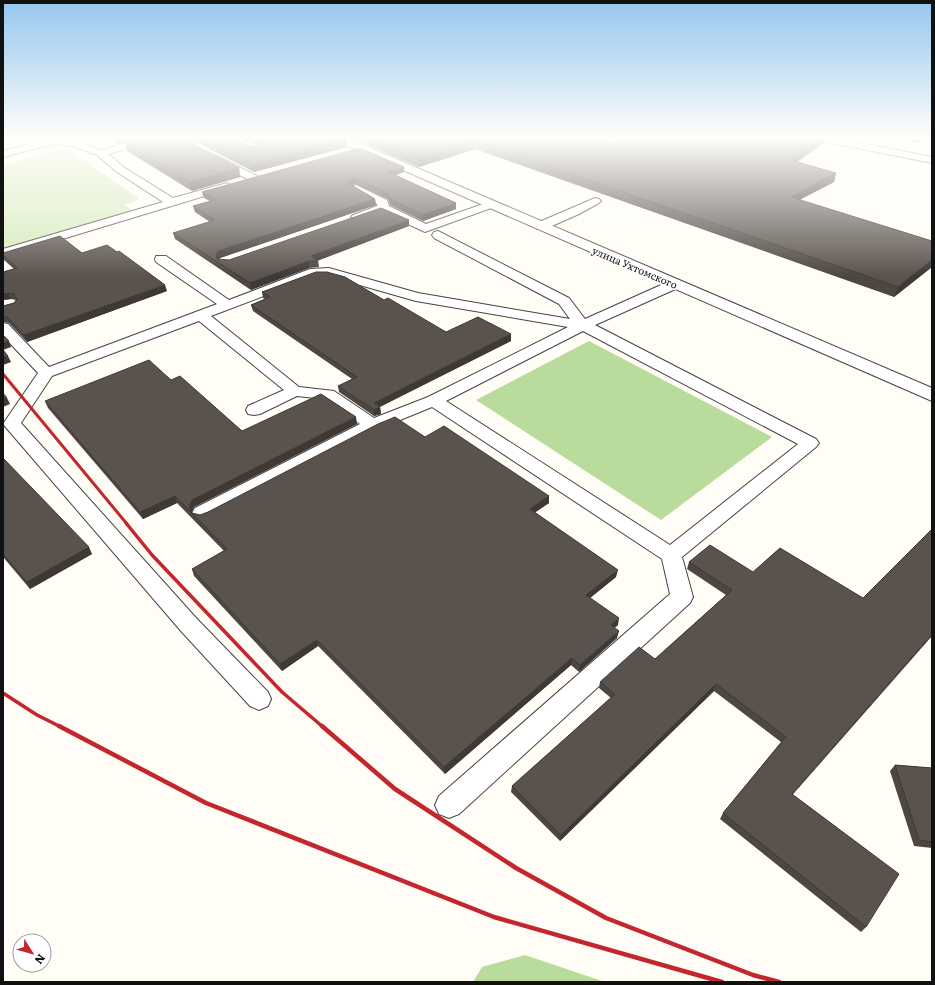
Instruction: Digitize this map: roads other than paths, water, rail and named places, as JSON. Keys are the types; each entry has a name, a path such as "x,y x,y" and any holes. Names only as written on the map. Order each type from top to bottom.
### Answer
{"street":[{"name":"улица Ухтомского","path":"438,184 541,226 932,395"}],"lane":[{"path":"143,184 172,202"},
{"path":"3,253 233,184"},
{"path":"356,188 383,202 383,208"},
{"path":"541,226 575,212 595,201"},
{"path":"346,221 383,208 426,228 490,205"},
{"path":"438,235 564,300 583,325"},
{"path":"162,259 227,305"},
{"path":"259,699 189,625 12,424 46,373 315,272 329,272 416,298 583,325 810,443 671,555"},
{"path":"202,513 372,425 434,401 583,325 675,284"},
{"path":"201,315 296,391"},
{"path":"3,327 46,373"},
{"path":"254,410 296,391 328,394 372,425"},
{"path":"434,401 671,555 682,597 449,805"}],"railway":[{"path":"3,374 127,524"},
{"path":"126,523 152,555 282,692 323,727"},
{"path":"3,693 37,715 59,726"},
{"path":"59,726 206,803 494,917 722,982"},
{"path":"322,726 395,789 516,868 606,918 753,975 779,982"}]}
